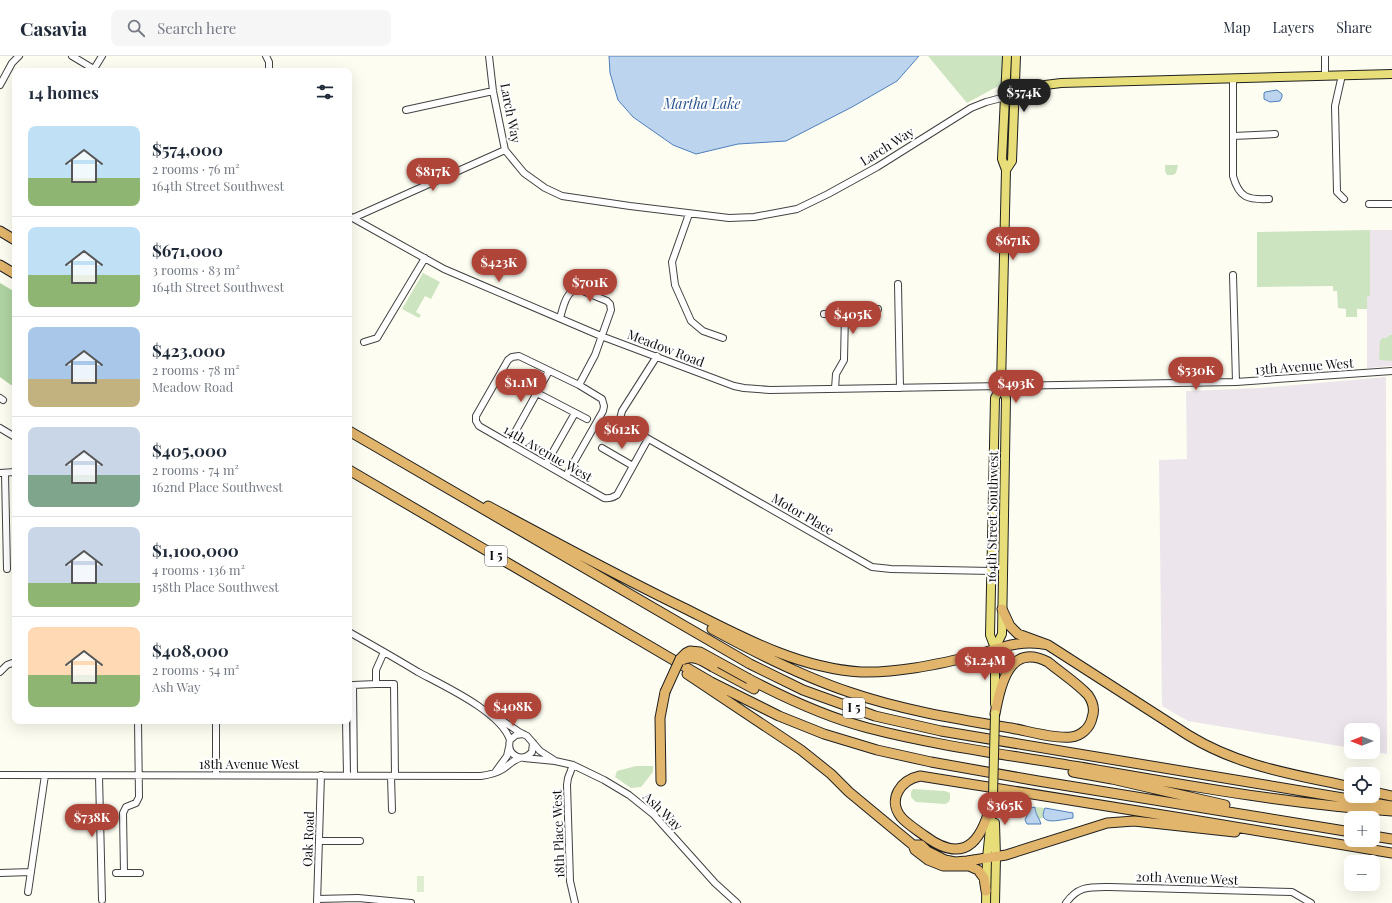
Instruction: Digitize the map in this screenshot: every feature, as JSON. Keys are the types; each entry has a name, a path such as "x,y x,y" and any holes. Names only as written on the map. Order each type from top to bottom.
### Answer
{"highway":[{"path":"0,231 12,238"},
{"path":"0,265 12,272"},
{"name":"I 5","path":"352,434 750,664 802,690 875,716 941,731 1392,806"},
{"path":"374,446 644,589 770,650 799,660 839,670 869,672 909,668 970,657 1008,645 1032,643 1048,645"},
{"name":"I 5","path":"352,472 711,682 779,716 824,734 877,750 924,761 1344,831"},
{"path":"644,589 759,655 813,680 873,700 951,718 1065,737 1076,736 1085,730 1091,723 1093,711 1091,700 1084,692 1048,662 1031,657 1016,662 1005,674 998,697 995,714"},
{"path":"1002,609 1010,626 1018,634 1048,645 1199,741 1261,767 1344,785"},
{"path":"643,642 706,687 806,754 913,845 915,850 928,860 943,866 969,866 978,870 984,878 986,891"},
{"path":"661,781 660,718 665,692 680,659 686,653 695,651 783,697 819,712 867,728 920,740 1220,791 1340,808 1392,811"},
{"path":"678,664 690,657 700,660 749,686 802,710 876,736 1112,779 1300,823"},
{"path":"994,796 987,820 976,839 966,846 954,849 942,847 936,844 905,821 899,813 896,802 897,792 904,782 920,776 1168,815 1392,853"},
{"path":"1380,793 1392,796"},
{"path":"913,845 921,845 937,857 955,862 1018,852 1107,823 1120,821 1343,845"},
{"path":"1380,837 1392,839"}],"main road":[{"name":"164th Street Southwest","path":"995,648 1002,634 1006,398 1001,386 1006,170 1002,160 1007,56"},
{"name":"164th Street Southwest","path":"1006,170 1012,161 1016,56"},
{"name":"Larch Way","path":"1005,97 1034,88 1061,83 1202,77 1233,79 1392,74"},
{"name":"164th Street Southwest","path":"995,903 992,857 995,648 990,635 995,398 1001,386"},
{"name":"164th Street Southwest","path":"986,903 986,891 992,857"}],"street":[{"path":"0,85 12,63 19,56"},
{"path":"72,56 92,68"},
{"path":"96,68 102,56"},
{"path":"266,56 269,62 269,68"},
{"name":"Larch Way","path":"489,56 493,91 505,150 524,173 545,188 562,196 689,214 729,218 754,217 797,209 877,167 971,108 1005,97"},
{"path":"1325,56 1325,75"},
{"path":"1342,75 1335,106 1335,114 1337,192 1344,199"},
{"path":"1233,79 1233,176 1236,187 1248,198 1256,200 1270,199"},
{"path":"406,110 493,91"},
{"path":"1233,136 1275,134"},
{"path":"352,217 505,150"},
{"path":"1369,204 1392,204"},
{"path":"689,214 672,262 675,285 691,321 703,331 723,338"},
{"name":"Meadow Road","path":"352,218 444,269 601,336 734,386 770,390 1001,386"},
{"path":"364,342 377,338 424,258"},
{"path":"1233,275 1236,382"},
{"path":"898,284 900,388"},
{"path":"560,318 570,292 574,289 578,289 607,301 610,304 611,310 595,355 579,385"},
{"path":"824,314 845,314 858,310 878,309"},
{"path":"835,389 836,374 844,360 845,314"},
{"name":"14th Avenue West","path":"549,371 519,356 515,356 508,360 476,416 476,421 479,426 604,498 613,498 617,495 633,466"},
{"name":"Motor Place","path":"656,356 622,411 620,419 626,426 872,567 891,569 992,571"},
{"path":"509,443 549,371 579,385 602,399 604,406 603,411 566,476"},
{"name":"13th Avenue West","path":"1001,386 1236,382 1392,371"},
{"path":"537,393 587,419"},
{"path":"546,464 575,413"},
{"path":"0,428 12,435"},
{"path":"602,448 633,466 648,439"},
{"path":"7,570 2,473 12,472"},
{"path":"352,634 486,711 506,730 510,740 509,747 506,756 496,772"},
{"path":"376,684 376,670 384,652"},
{"path":"0,672 7,665 12,663"},
{"path":"352,714 353,684 394,684 392,810"},
{"path":"486,711 492,713 530,738 533,746 532,752 522,758 513,754 509,747"},
{"path":"124,873 123,813 126,807 134,805 138,801 138,724"},
{"path":"216,724 216,774"},
{"path":"346,724 350,775"},
{"path":"350,775 352,724"},
{"path":"510,740 516,735 524,734"},
{"name":"Ash Way","path":"532,742 540,751 555,761"},
{"name":"18th Avenue West","path":"0,775 138,776 216,774 481,776 496,772 515,760 522,758"},
{"name":"Ash Way","path":"522,758 555,761 573,765 604,780 638,801 654,815 715,883 737,903"},
{"name":"18th Place West","path":"573,765 567,785 570,881 575,903"},
{"path":"28,892 45,775"},
{"name":"Oak Road","path":"317,901 321,775"},
{"path":"99,776 102,900"},
{"path":"320,841 360,841"},
{"path":"0,873 31,872"},
{"path":"116,873 140,873"},
{"name":"20th Avenue West","path":"1066,903 1076,891 1083,888 1104,887 1292,892 1311,903"},
{"path":"317,901 358,898 411,903"}],"shaded area":[{"path":"1370,230 1392,230 1392,366 1367,368 1367,296 1370,296"},
{"path":"1386,377 1387,754 1380,753 1380,723 1344,723 1344,747 1188,721 1162,706 1159,460 1187,459 1186,391 1260,388"}],"green space":[{"path":"928,56 1002,56 1002,84 967,103"},
{"path":"1165,165 1178,165 1176,173 1173,175 1167,175"},
{"path":"1370,230 1370,296 1367,297 1367,309 1357,309 1357,317 1346,317 1346,309 1338,308 1337,291 1333,291 1333,286 1257,287 1257,232"},
{"path":"423,273 440,282 431,299 425,296 416,312 421,315 419,318 402,309"},
{"path":"0,283 12,290 12,385 0,377"},
{"path":"1392,335 1392,361 1379,360 1380,341 1382,338 1386,338"},
{"path":"636,766 653,766 653,772 641,787 631,788 615,777 617,771"},
{"path":"913,789 945,791 950,793 950,800 945,804 916,802 911,797 911,792"},
{"path":"1035,807 1045,808 1043,812 1044,818 1039,819 1036,816"},
{"path":"417,876 424,876 424,892 417,892"}],"water":[{"name":"Martha Lake","path":"609,56 919,56 897,81 852,107 786,141 738,144 696,154 673,145 633,117 618,100 610,73"},
{"path":"1277,90 1282,94 1280,101 1270,102 1264,99 1265,92"},
{"path":"1035,807 1041,824 1027,824 1025,820 1030,808"},
{"path":"1045,808 1073,813 1073,818 1057,821 1047,820 1044,818 1043,814"}]}
